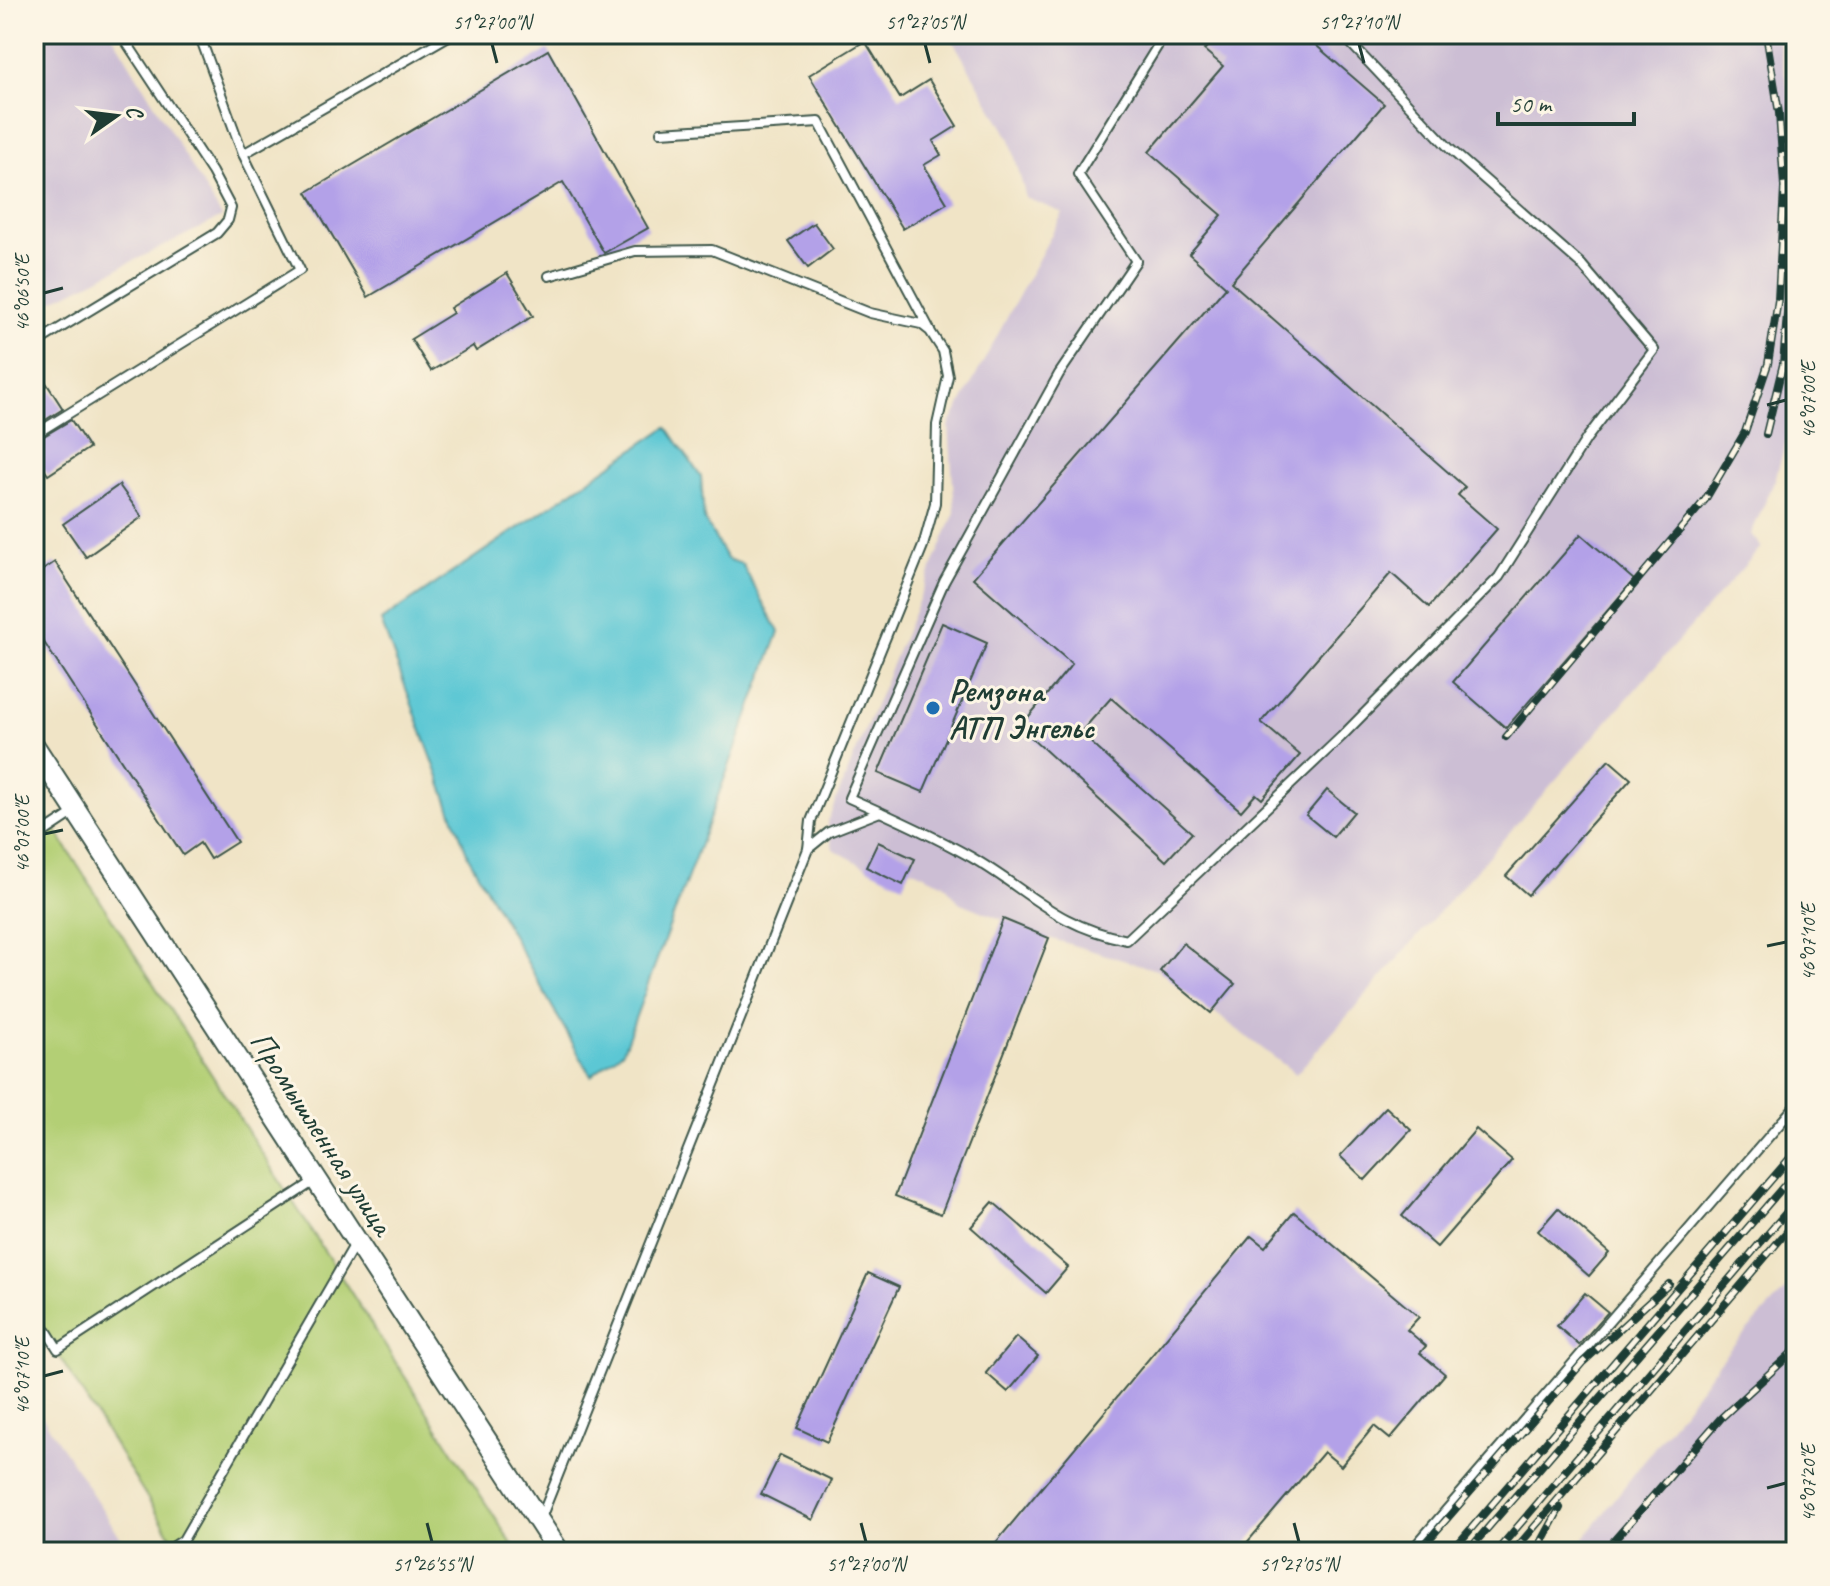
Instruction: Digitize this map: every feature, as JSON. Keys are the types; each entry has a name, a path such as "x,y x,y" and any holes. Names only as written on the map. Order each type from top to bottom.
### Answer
{"street":[{"name":"Промышленная улица","path":"34,746 559,1552"}],"lane":[{"path":"34,344 217,233 228,220 231,208 212,172 121,34"},
{"path":"34,435 300,270 243,154 199,34"},
{"path":"243,154 452,34"},
{"path":"1165,34 1078,174 1136,261 1059,374 944,582 849,798 973,858 1039,906 1096,934 1127,940 1341,737 1499,577 1587,438 1654,350 1581,264 1450,149 1342,34"},
{"path":"540,1522 808,849 811,821 923,546 935,503 937,425 948,376 943,351 819,122 661,132"},
{"path":"549,276 635,251 712,250 870,313 921,324 930,331"},
{"path":"34,770 60,787"},
{"path":"34,839 76,811"},
{"path":"808,849 829,832 880,812"},
{"path":"1410,1552 1796,1105"},
{"path":"34,1311 58,1349 316,1179"},
{"path":"165,1552 183,1540 356,1241"}],"shaded area":[{"path":"34,34 112,34 222,217 34,310"},
{"path":"949,34 1740,34 1778,41 1796,130 1796,406 1775,480 1751,534 1761,547 1296,1074 1160,971 1049,938 959,902 944,884 911,869 915,859 878,842 866,867 833,849 827,822 955,512 949,426 1063,213 1026,198 1010,139"},
{"path":"1796,1279 1796,1552 1574,1552 1729,1350"},
{"path":"34,1404 130,1552 34,1552"}],"green space":[{"path":"34,797 517,1552 181,1552 34,1316"}],"water":[{"path":"667,427 701,477 704,519 727,559 742,564 779,632 623,1051 591,1076 468,856 381,621"}],"building":[{"path":"1218,34 1303,34 1384,104 1231,282 1465,487 1458,495 1497,529 1429,607 1391,573 1261,722 1300,755 1262,799 1256,794 1241,811 1111,698 1080,733 1192,833 1166,861 1020,727 1072,664 973,578 1226,287 1189,254 1222,215 1149,152 1223,66 1204,50"},
{"path":"865,41 900,98 929,80 957,126 933,141 941,155 924,165 947,203 903,229 809,75"},
{"path":"548,50 648,228 604,253 563,182 368,297 307,192"},
{"path":"814,223 833,249 808,268 788,241"},
{"path":"507,273 533,316 476,351 473,346 431,371 411,339 453,313 450,308"},
{"path":"34,364 63,409 34,427"},
{"path":"71,420 89,448 48,475 34,454 34,442"},
{"path":"119,485 142,517 86,557 63,524"},
{"path":"1581,534 1634,580 1506,728 1453,682"},
{"path":"55,562 237,842 210,859 200,843 183,855 34,627 34,576"},
{"name":"Ремзона АТП Энгельс","path":"942,623 987,643 923,792 878,773"},
{"path":"1609,760 1631,779 1528,895 1506,876"},
{"path":"1327,790 1354,812 1333,837 1306,815"},
{"path":"878,842 915,859 903,885 866,867"},
{"path":"1003,919 1049,938 941,1214 895,1196"},
{"path":"1183,943 1235,984 1211,1013 1160,971"},
{"path":"1386,1107 1411,1130 1365,1180 1340,1156"},
{"path":"1476,1129 1512,1160 1437,1247 1402,1216"},
{"path":"993,1202 1068,1267 1046,1293 971,1227"},
{"path":"1558,1208 1609,1253 1589,1276 1538,1231"},
{"path":"1294,1212 1419,1317 1407,1330 1426,1346 1420,1353 1445,1374 1390,1439 1374,1426 1341,1466 1324,1452 1239,1552 988,1552 1251,1236 1265,1247"},
{"path":"868,1273 899,1287 827,1442 797,1428"},
{"path":"1585,1293 1608,1312 1579,1345 1557,1326"},
{"path":"1016,1337 1038,1356 1008,1392 986,1373"},
{"path":"780,1455 832,1480 813,1520 761,1494"}],"railway":[{"path":"1766,34 1779,113 1785,201"},
{"path":"1506,737 1705,500 1745,432 1768,364 1778,300 1784,189"},
{"path":"1766,434 1783,364 1789,289"},
{"path":"1451,1552 1796,1151"},
{"path":"1467,1552 1796,1172"},
{"path":"1496,1552 1796,1201"},
{"path":"1513,1552 1796,1221"},
{"path":"1418,1552 1583,1362 1669,1284"},
{"path":"1604,1552 1721,1418 1796,1349"},
{"path":"1536,1552 1560,1508"}],"place":[{"name":"Ремзона АТП Энгельс","path":"933,708"}]}
